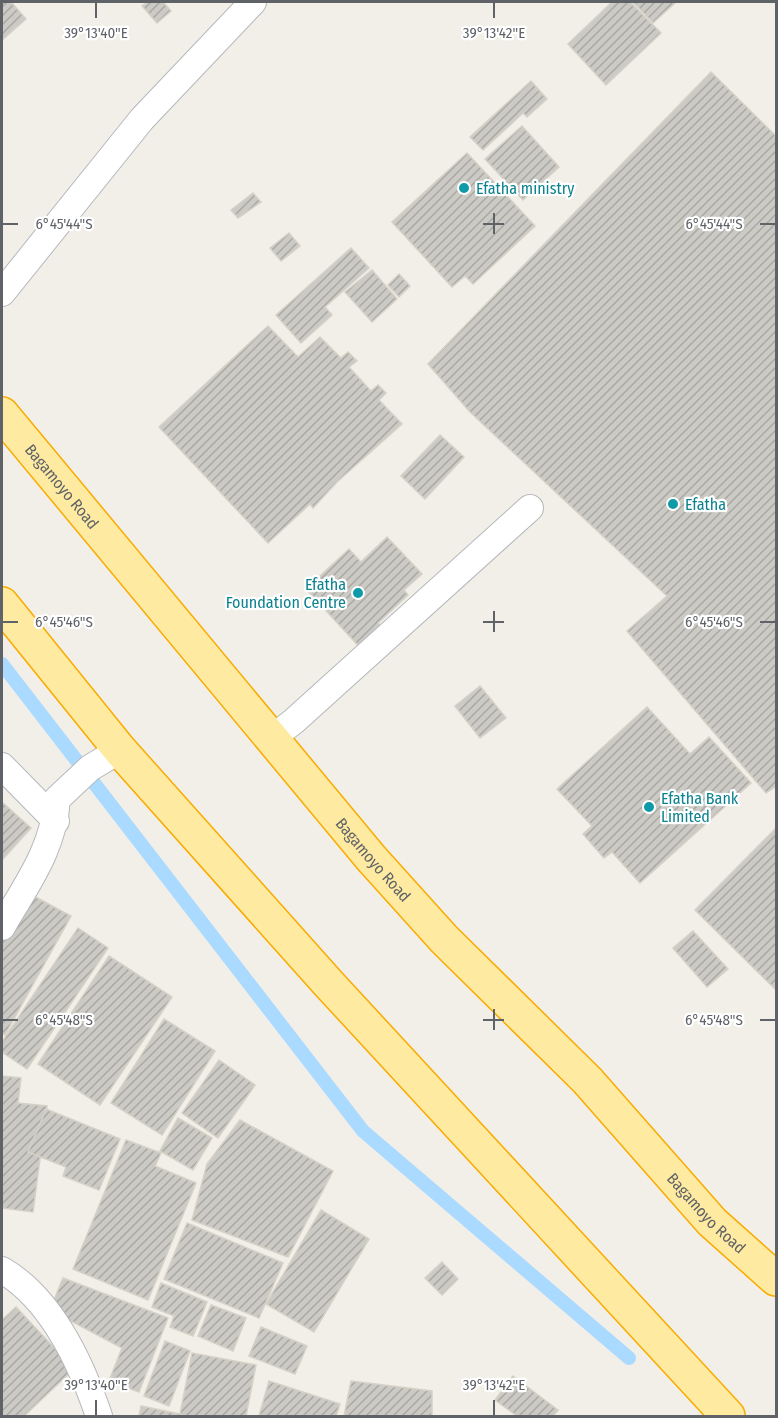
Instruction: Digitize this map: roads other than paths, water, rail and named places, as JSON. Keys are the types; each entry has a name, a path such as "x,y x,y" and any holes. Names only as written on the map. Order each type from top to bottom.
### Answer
{"highway":[{"name":"Bagamoyo Road","path":"2,414 371,858 444,939 587,1080 712,1222 777,1279"},
{"path":"2,604 120,750 328,983 728,1416"}],"lane":[{"path":"2,294 142,119 253,2"},
{"path":"271,739 294,721 530,508"},
{"path":"2,927 50,842 56,821 57,799 90,768 120,750"},
{"path":"2,766 56,821"},
{"path":"2,1270 12,1276 43,1308 69,1346 99,1416"}],"waterway":[{"path":"2,664 363,1131 629,1358"}],"place":[{"name":"Efatha ministry","path":"464,188"},
{"name":"Efatha","path":"673,504"},
{"name":"Efatha Foundation Centre","path":"358,593"},
{"name":"Efatha Bank Limited","path":"649,807"}]}
